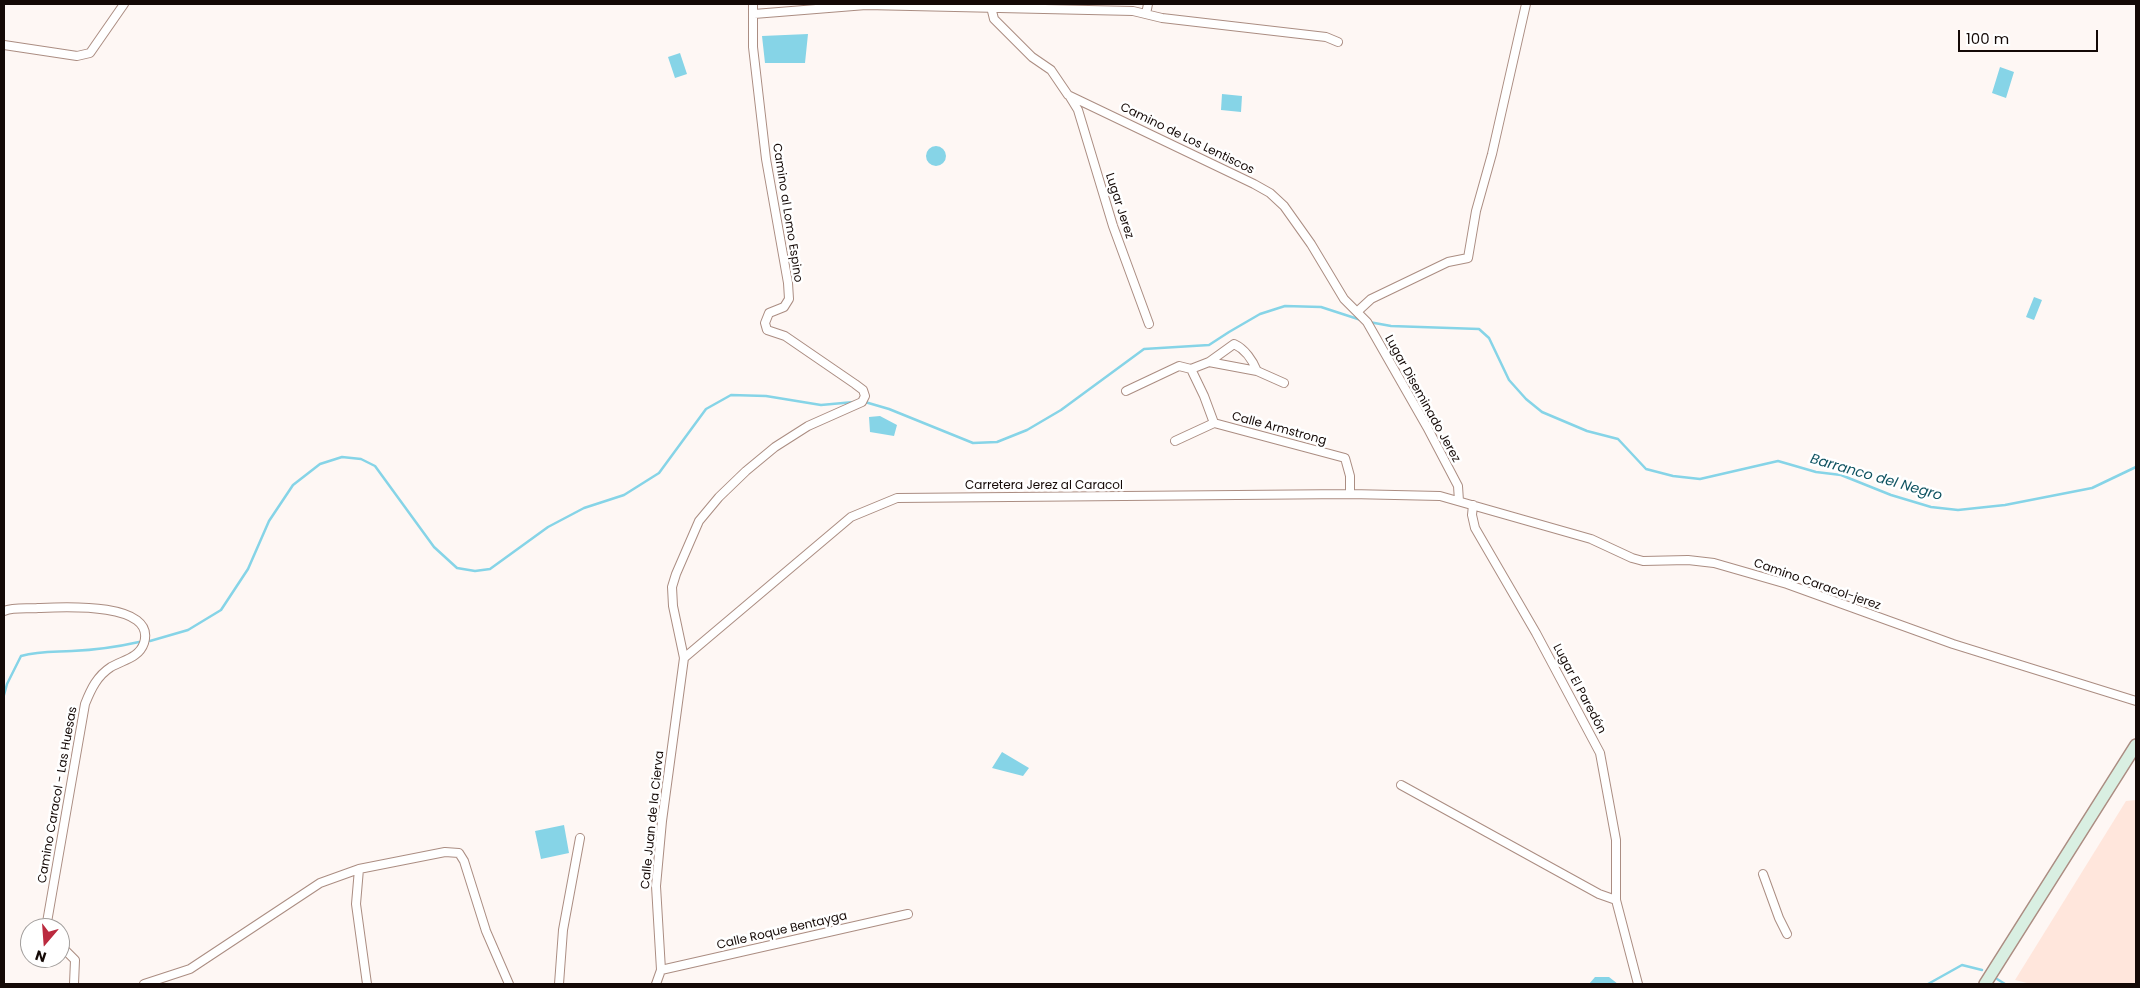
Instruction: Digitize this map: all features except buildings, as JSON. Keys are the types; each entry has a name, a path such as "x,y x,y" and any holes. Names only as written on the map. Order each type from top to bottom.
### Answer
{"main road":[{"path":"1985,984 2136,745"}],"street":[{"path":"4,45 77,56 85,55 90,53 124,4"},
{"name":"Camino al Lomo Espino","path":"684,658 672,587 684,551 699,521 719,497 775,447 808,426 862,402 865,396 863,390 855,384 784,336 767,330 765,323 769,313 784,307 789,299 788,283 766,159 752,46 753,4"},
{"path":"1146,14 1148,4"},
{"path":"1358,311 1371,299 1448,262 1468,258 1476,210 1492,154 1526,4"},
{"path":"754,14 866,5 1133,11 1162,18 1326,38 1338,42"},
{"name":"Camino de Los Lentiscos","path":"991,7 994,18 1025,51 1050,70 1068,95 1254,184 1270,194 1284,206 1311,244 1344,298 1358,311"},
{"name":"Lugar Jerez","path":"1068,95 1078,110 1113,226 1149,324"},
{"name":"Lugar Diseminado Jerez","path":"1358,311 1368,322 1427,426 1458,486 1459,501"},
{"path":"1126,391 1179,366 1191,369 1209,362 1234,344 1240,346 1254,363 1257,372"},
{"path":"1209,362 1257,372 1284,383"},
{"path":"1191,369 1214,423"},
{"name":"Calle Armstrong","path":"1175,441 1214,423 1345,458 1350,476 1350,494"},
{"name":"Carretera Jerez al Caracol","path":"684,658 851,517 897,498 1350,494 1440,496 1459,501"},
{"name":"Camino Caracol-jerez","path":"1459,501 1591,539 1632,558 1643,561 1688,560 1714,563 1787,584 1953,644 2136,701"},
{"name":"Lugar El Paredón","path":"1473,505 1472,515 1475,528 1536,633 1600,753 1616,840 1616,900 1638,984"},
{"name":"Camino Caracol - Las Huesas","path":"4,611 60,607 99,608 136,620 142,626 145,636 144,644 136,654 112,667 92,686 85,704 48,918"},
{"name":"Calle Juan de la Cierva","path":"656,984 661,970 656,886 662,821 684,658"},
{"path":"1401,786 1600,894 1616,900"},
{"path":"559,984 563,930 580,838"},
{"path":"144,984 190,969 320,883 359,869 446,852 459,853 464,861 486,931 509,984"},
{"path":"359,869 356,904 367,984"},
{"path":"1763,874 1787,934"},
{"name":"Calle Roque Bentayga","path":"661,970 908,914"},
{"path":"70,955 75,960 74,984"}],"shaded area":[{"path":"2136,800 2136,984 2031,984 2015,980 2126,801"}],"water":[{"path":"808,34 805,63 765,63 762,36"},
{"path":"680,53 687,74 675,78 668,57"},
{"path":"2000,67 2014,72 2006,98 1992,93"},
{"path":"1222,94 1242,96 1241,112 1221,110"},
{"path":"936,146 943,149 946,156 943,163 936,166 929,163 926,156 929,149"},
{"path":"2034,297 2042,300 2034,320 2026,317"},
{"path":"880,416 897,425 894,436 870,432 869,417"},
{"path":"1002,752 1029,768 1023,776 992,768"},
{"path":"564,825 569,853 541,859 535,831"},
{"path":"1595,977 1609,977 1618,984 1589,984"}],"waterway":[{"name":"Barranco del Negro","path":"865,402 889,409 973,443 997,442 1027,430 1061,410 1144,349 1209,345 1260,314 1285,306 1321,307 1361,320"},
{"name":"Barranco del Negro","path":"1369,322 1391,326 1479,329 1489,338 1509,380 1526,399 1542,412 1587,431 1618,439 1646,469 1673,476 1700,479 1778,461 1816,472 1841,475 1891,495 1931,507 1958,510 2005,505 2092,488 2136,467"},
{"name":"Barranco del Negro","path":"150,641 188,630 221,610 248,569 269,521 293,485 320,464 342,457 361,459 375,466 434,547 457,568 475,571 490,569 548,527 584,508 624,495 659,473 706,409 731,395 766,396 821,405 854,402"},
{"name":"Barranco del Negro","path":"4,695 7,684 21,656 40,652 97,649 139,642"},
{"path":"1928,984 1962,965 1982,970"},
{"path":"1997,979 2005,984"}]}
